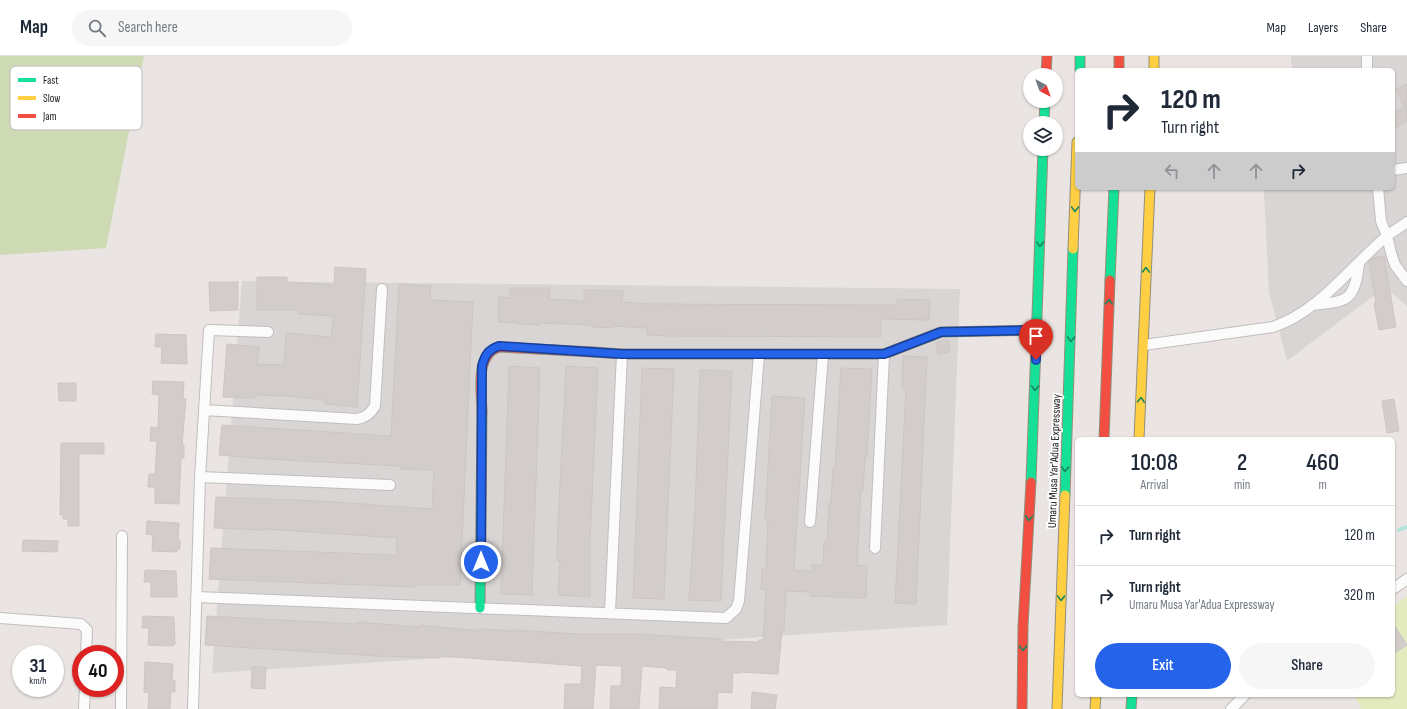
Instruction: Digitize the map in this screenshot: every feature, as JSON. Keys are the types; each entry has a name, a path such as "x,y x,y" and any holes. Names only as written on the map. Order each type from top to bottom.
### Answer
{"main road":[{"path":"1046,68 1047,56"},
{"path":"1080,56 1080,68"},
{"path":"1119,56 1119,68"},
{"path":"1154,56 1154,68"},
{"name":"Umaru Musa Yar'Adua Expressway","path":"1022,709 1023,626 1033,435 1043,156"},
{"name":"Umaru Musa Yar'Adua Expressway","path":"1057,709 1075,190"},
{"path":"1104,437 1114,190"},
{"path":"1139,437 1150,190"},
{"path":"480,608 482,366 484,357 490,349 499,346 622,354 759,356 884,354 941,332 1036,330"},
{"path":"1095,709 1096,697"},
{"path":"1131,709 1132,697"}],"street":[{"path":"1367,56 1367,68"},
{"path":"1395,170 1407,168"},
{"path":"1378,190 1381,220 1395,265 1407,281"},
{"path":"1144,345 1273,327 1290,322 1312,306 1359,264 1387,236 1407,222"},
{"path":"1312,306 1348,297 1353,292 1357,282 1359,264"},
{"path":"204,410 357,419 365,417 375,406 382,289"},
{"path":"193,709 200,477 209,330 268,332"},
{"path":"610,612 622,354"},
{"path":"875,548 884,354"},
{"path":"810,522 823,355"},
{"path":"196,597 610,612 726,618 736,609 739,601 759,356"},
{"path":"200,477 390,485"},
{"path":"121,709 122,536"},
{"path":"1395,588 1407,579"},
{"path":"0,618 81,624 87,630 86,645"},
{"path":"84,709 85,697"},
{"path":"1231,709 1243,697"}],"shaded area":[{"path":"1291,56 1407,56 1407,306 1385,287 1287,361 1269,292 1265,190 1395,190 1395,68 1292,68"},
{"path":"242,281 960,289 947,625 212,673"}],"green space":[{"path":"0,56 144,56 142,66 10,66 10,130 129,130 106,248 0,255"},
{"path":"1407,596 1407,709 1361,709 1355,697 1395,697 1395,605"}],"building":[{"path":"1407,84 1407,121 1395,128 1395,112 1404,107 1396,89"},
{"path":"1384,256 1396,327 1379,330 1369,262 1373,258"},
{"path":"335,267 366,269 357,407 325,404 325,400 286,396 255,395 254,398 223,397 227,344 259,347 257,364 284,365 286,333 331,337 333,316 298,314 298,310 257,310 257,277 287,277 287,282 334,285"},
{"path":"209,282 238,282 238,310 210,311"},
{"path":"399,284 431,286 430,300 473,302 460,585 416,585 415,587 209,579 211,548 396,555 397,538 266,529 214,528 216,497 320,501 432,509 434,470 400,469 400,466 265,459 219,455 222,425 391,436"},
{"path":"510,288 550,288 549,299 584,301 584,290 623,291 622,302 648,304 897,305 897,299 930,300 929,320 881,319 881,337 647,335 647,328 613,326 613,328 592,327 592,325 540,323 540,325 498,322 499,297 510,298"},
{"path":"156,334 186,335 187,364 161,363 162,347 155,347"},
{"path":"943,340 948,340 950,352 938,354 936,343"},
{"path":"903,356 927,357 916,604 895,603 906,388 902,388"},
{"path":"509,366 540,368 532,595 501,594"},
{"path":"566,366 598,368 590,541 590,597 558,595 560,561 557,561 558,525"},
{"path":"642,368 674,369 664,599 633,598"},
{"path":"841,368 872,369 867,457 865,457 863,490 861,490 857,565 867,566 866,598 810,596 810,592 786,591 784,631 782,631 778,674 733,673 732,693 718,692 717,709 659,709 660,687 676,688 677,670 667,670 667,668 642,666 639,709 610,709 611,686 621,686 622,666 596,665 593,709 564,709 565,684 581,684 582,666 439,656 439,658 376,656 205,645 207,616 356,624 357,622 419,627 419,625 482,631 482,629 576,634 635,634 721,639 721,641 758,642 758,640 763,640 766,590 761,589 762,569 766,569 768,521 765,520 772,396 805,398 794,570 812,571 812,565 823,565 824,542 827,542 829,503 831,503 833,467 835,467"},
{"path":"700,370 732,371 721,601 689,600 695,510"},
{"path":"153,381 184,382 183,399 186,399 182,445 184,445 184,458 181,458 179,504 155,503 155,487 148,487 149,474 155,474 157,441 150,441 151,427 158,428 159,395 152,394"},
{"path":"58,383 76,383 76,401 59,401"},
{"path":"1394,399 1399,431 1387,433 1382,401"},
{"path":"61,443 104,443 104,454 79,454 79,526 68,526 68,519 63,519 63,515 60,515"},
{"path":"147,521 179,523 178,540 180,540 180,549 177,549 177,552 152,551 153,535 146,534"},
{"path":"23,540 58,541 57,552 22,551"},
{"path":"145,570 176,571 177,597 151,597 151,582 144,582"},
{"path":"143,616 174,617 175,644 173,646 148,645 149,628 142,628"},
{"path":"1395,626 1407,645 1395,653"},
{"path":"145,662 173,664 172,680 175,680 175,692 171,692 170,709 148,709 149,693 144,692"},
{"path":"252,667 266,667 265,689 251,688"},
{"path":"752,692 777,695 775,709 751,709"}],"waterway":[{"path":"1399,530 1407,527"}],"traffic: fast":[{"path":"1080,56 1080,68"},
{"path":"1044,116 1045,108"},
{"path":"1031,482 1043,156"},
{"path":"1110,280 1114,190"},
{"path":"1065,495 1073,249"},
{"path":"593,352 622,354 884,354 941,332 1036,330"},
{"path":"480,608 482,413"},
{"path":"1131,709 1132,697"}],"traffic: slow":[{"path":"1154,56 1154,68"},
{"path":"1073,249 1075,190"},
{"path":"1139,437 1150,190"},
{"path":"1057,709 1065,495"},
{"path":"1095,709 1096,697"}],"traffic: jam":[{"path":"1046,68 1047,56"},
{"path":"1119,56 1119,68"},
{"path":"1104,437 1110,280"},
{"path":"482,413 481,375 486,358 491,351 499,347 593,352"},
{"path":"1022,709 1023,626 1031,482"}],"route":[{"path":"481,562 482,366 484,357 490,349 499,346 622,354 759,356 884,354 924,337 941,332 1036,330 1036,360"}]}
